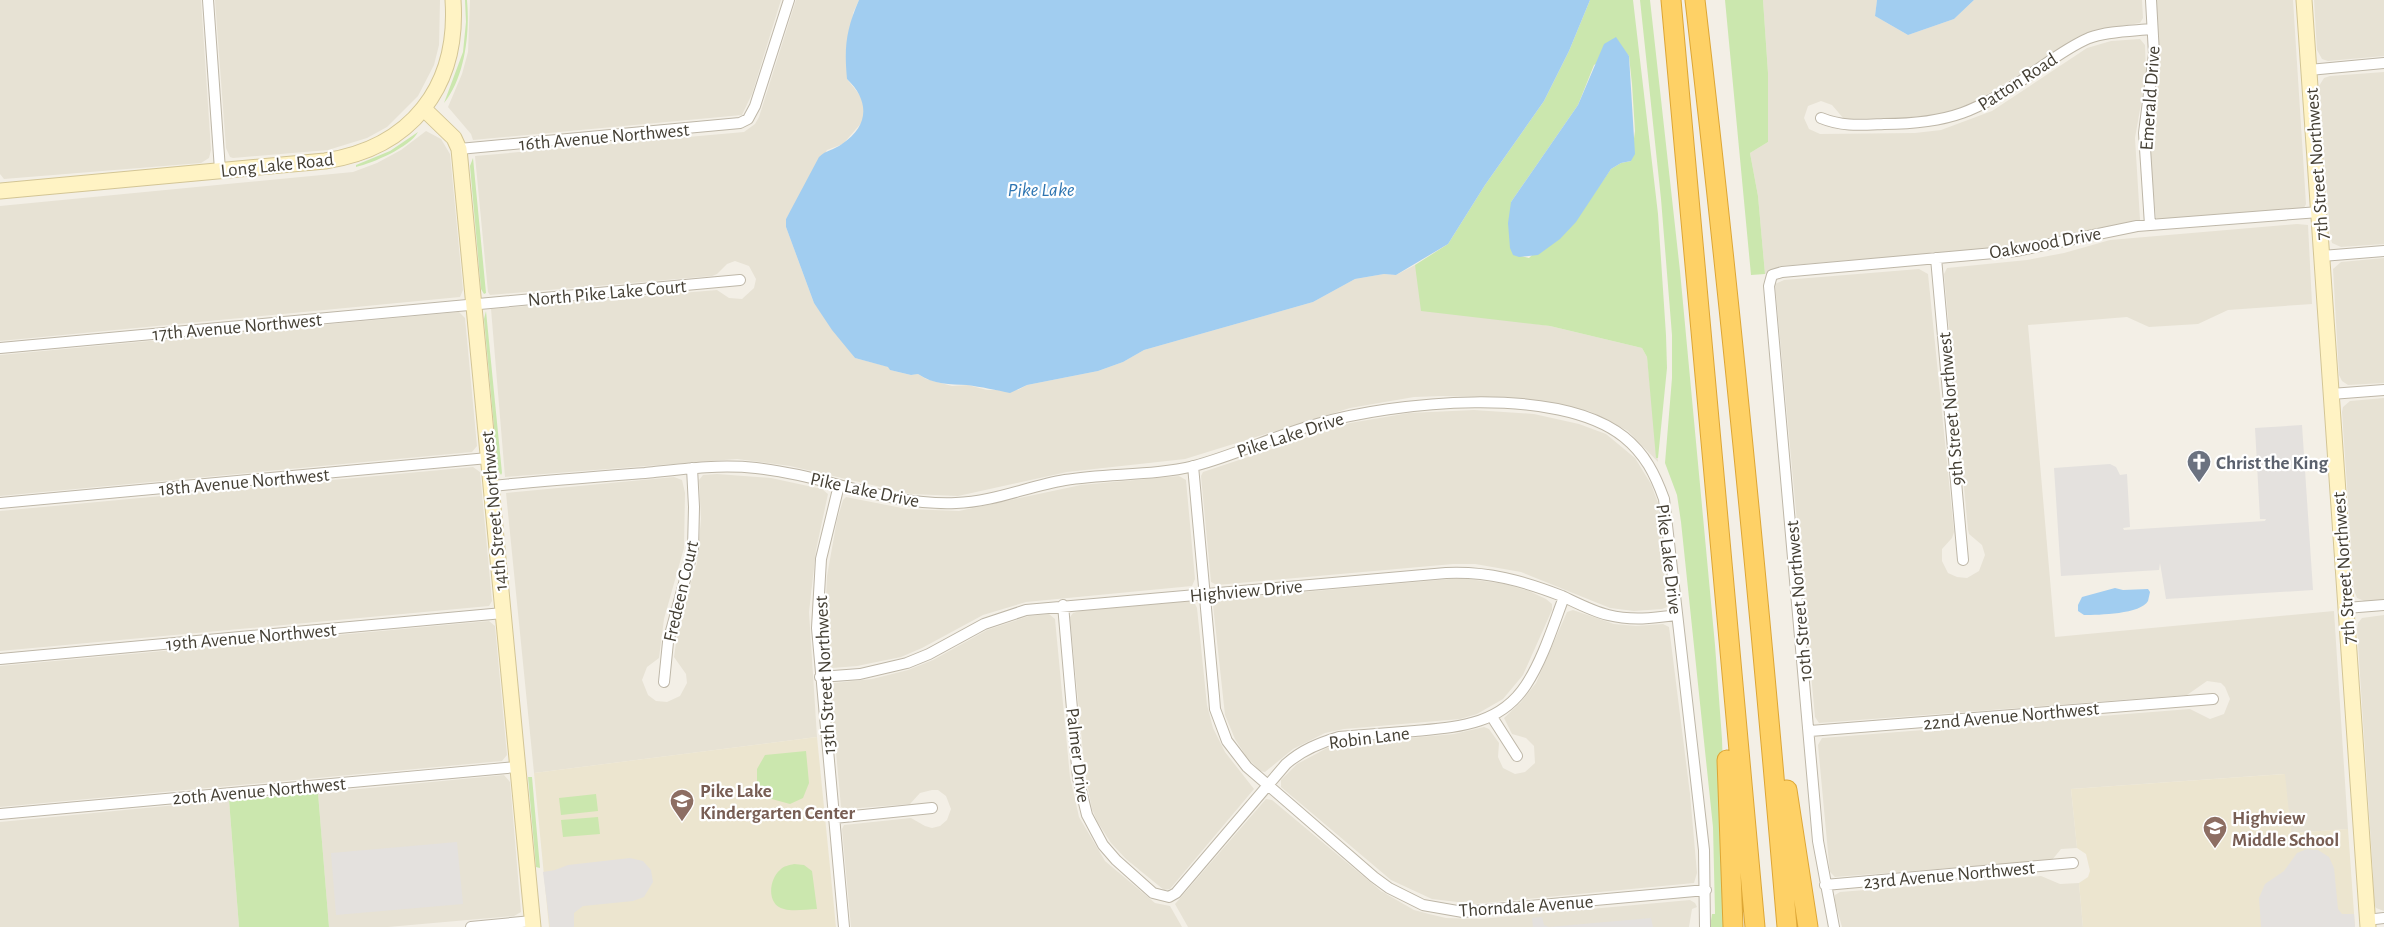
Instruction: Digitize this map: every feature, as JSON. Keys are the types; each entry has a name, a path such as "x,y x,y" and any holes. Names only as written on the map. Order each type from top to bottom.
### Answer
{"highway":[{"path":"1664,0 1686,156"},
{"path":"1671,0 1755,927"},
{"path":"1695,0 1713,153 1770,723 1787,927"},
{"path":"1732,679 1727,749 1733,927"},
{"path":"1770,723 1784,766 1808,927"}],"street":[{"path":"208,0 220,170"},
{"name":"Long Lake Road","path":"0,191 325,161 357,154 395,135 424,109 434,94 448,63 452,44 453,0"},
{"name":"16th Avenue Northwest","path":"459,149 732,125 748,119 755,106 788,0"},
{"name":"Emerald Drive","path":"2150,225 2144,133 2153,76 2151,0"},
{"name":"7th Street Northwest","path":"2304,0 2367,923"},
{"name":"Patton Road","path":"1821,118 1838,125 1912,124 1942,120 1963,114 1998,97 2064,51 2091,38 2152,30"},
{"path":"2309,70 2384,63"},
{"path":"424,109 454,138 459,149"},
{"name":"14th Street Northwest","path":"459,149 532,924"},
{"name":"Oakwood Drive","path":"1772,275 1782,272 2016,251 2053,245 2111,230 2150,225 2319,212"},
{"path":"2322,256 2384,250"},
{"name":"9th Street Northwest","path":"1936,258 1963,560"},
{"name":"10th Street Northwest","path":"1772,275 1769,286 1810,731 1818,841 1834,927"},
{"name":"North Pike Lake Court","path":"474,304 740,280"},
{"name":"17th Avenue Northwest","path":"0,348 474,304"},
{"path":"2331,394 2384,390"},
{"name":"Pike Lake Drive","path":"491,486 692,468 737,466 758,468 916,503 960,503 1064,480 1193,466 1314,424 1350,415 1421,404 1458,402 1533,406 1606,425 1636,448 1648,463 1657,479 1665,506 1704,850 1705,927"},
{"name":"18th Avenue Northwest","path":"0,503 488,458"},
{"name":"Thorndale Avenue","path":"1193,466 1214,696 1221,726 1235,753 1247,767 1389,888 1423,905 1445,910 1482,912 1706,890"},
{"name":"Fredeen Court","path":"664,682 668,642 692,550 694,507 692,468"},
{"name":"13th Street Northwest","path":"839,485 821,559 817,598 820,677 844,927"},
{"name":"Highview Drive","path":"820,677 860,674 907,663 1004,616 1026,610 1063,605 1471,572 1517,579 1598,612 1626,619 1648,619 1677,615"},
{"name":"Robin Lane","path":"1169,897 1176,893 1268,785 1297,754 1324,741 1339,737 1463,726 1492,717 1515,699 1531,678 1564,597"},
{"name":"Palmer Drive","path":"1063,605 1078,778 1087,814 1103,845 1116,860 1153,893 1169,897"},
{"path":"2346,608 2384,606"},
{"name":"19th Avenue Northwest","path":"0,659 503,613"},
{"name":"22nd Avenue Northwest","path":"1810,731 2213,699"},
{"path":"1492,717 1517,756"},
{"name":"20th Avenue Northwest","path":"0,814 518,767"},
{"path":"834,818 932,808"},
{"name":"23rd Avenue Northwest","path":"1825,885 2072,863"},
{"path":"2367,923 2384,918"},
{"path":"471,927 532,924"}],"shaded area":[{"path":"0,0 201,0 211,150 209,158 201,163 4,179 0,174"},
{"path":"215,0 440,0 439,45 434,65 418,96 387,127 367,138 328,150 233,158 230,157 226,148"},
{"path":"470,0 781,0 752,94 742,115 473,140 471,134 448,107 462,74 468,52"},
{"path":"796,0 859,0 853,13 847,79 862,98 863,121 843,144 827,150 786,219 786,227 814,303 855,358 889,367 890,370 911,375 918,374 926,379 952,386 968,385 987,390 1018,390 1027,385 1098,371 1123,362 1144,350 1313,302 1355,279 1384,274 1396,275 1415,265 1417,271 1487,317 1550,326 1642,348 1647,357 1658,462 1628,431 1589,411 1517,398 1443,396 1414,397 1350,408 1185,459 1067,472 958,496 911,494 790,466 737,459 505,477 491,309 717,290 729,298 742,299 754,288 756,279 749,266 735,261 727,264 717,274 712,276 490,295 488,292 475,156 744,132 755,124 759,117"},
{"path":"1763,0 1877,0 1875,16 1908,35 1954,19 1974,0 2142,0 2143,18 2140,23 2102,29 2079,37 1970,105 1942,115 1918,118 1844,119 1832,105 1821,101 1808,106 1804,118 1809,129 1820,134 1915,133 1941,130 1992,111 2087,48 2111,41 2140,39 2145,45 2146,75 2135,138 2140,220 2135,223 2104,227 2050,241 2005,248 1780,266 1765,274 1758,196 1750,153 1768,142 1768,73"},
{"path":"2156,0 2293,0 2306,204 2304,208 2159,220 2156,218 2149,141 2160,74"},
{"path":"2314,0 2384,0 2384,56 2328,61 2322,59 2317,50"},
{"path":"2384,72 2384,244 2341,247 2332,243 2330,235 2319,86 2324,78 2330,76"},
{"path":"426,131 441,139 450,154 463,290 460,297 0,341 0,206 353,172 377,163 401,150"},
{"path":"2297,224 2308,225 2312,304 2228,310 2198,324 2149,327 2127,317 2028,325 2055,637 2334,611 2348,829 2291,833 2284,774 2071,789 2077,848 2061,849 2052,860 1835,877 1830,872 1829,863 1818,745 1822,738 2190,709 2210,719 2224,714 2230,699 2225,687 2221,683 2207,681 2187,695 1819,723 1815,717 1775,284 1784,280 1919,269 1928,274 1954,532 1952,538 1942,549 1942,561 1948,573 1957,577 1967,578 1979,571 1985,555 1982,545 1969,534 1968,530 1944,274 1947,268 2027,260 2064,253 2110,240"},
{"path":"2384,258 2384,383 2348,385 2342,381 2339,375 2333,269 2341,262"},
{"path":"459,312 465,318 477,446 472,452 0,496 0,355"},
{"path":"2384,398 2384,600 2367,602 2357,598 2354,590 2342,412 2343,407 2350,401"},
{"path":"1474,410 1534,414 1579,424 1606,434 1635,458 1651,484 1658,503 1667,607 1634,611 1610,608 1521,572 1475,564 1453,564 1217,585 1211,582 1201,476 1203,472 1350,423 1409,413"},
{"path":"2302,425 2313,590 2166,599 2160,563 2159,570 2061,576 2054,468 2110,464 2116,467 2120,475 2127,474 2130,527 2123,528 2124,530 2265,521 2266,519 2260,519 2255,428"},
{"path":"473,467 480,472 492,601 489,606 0,651 0,511"},
{"path":"717,474 771,478 822,489 828,494 816,550 809,612 817,737 534,773 506,493 674,477 682,480 685,493 684,548 664,619 659,658 647,667 642,680 648,695 656,701 667,702 680,696 687,683 686,674 674,657 679,621 697,563 701,519 699,480 703,475"},
{"path":"1179,476 1186,480 1195,579 1192,586 1026,602 983,615 922,648 901,657 857,666 832,668 827,664 825,620 827,576 837,520 843,500 846,497 907,509 959,511 1081,485"},
{"path":"1461,578 1505,584 1529,591 1552,604 1552,610 1523,675 1503,699 1477,714 1460,719 1344,729 1325,733 1293,749 1265,772 1260,771 1246,756 1235,739 1225,715 1213,605 1215,600"},
{"path":"1190,601 1197,608 1207,705 1213,728 1225,752 1254,789 1170,889 1164,890 1126,859 1111,843 1092,809 1085,773 1070,617 1073,613 1080,611"},
{"path":"1573,610 1614,624 1636,626 1663,624 1669,627 1690,794 1697,873 1694,883 1475,904 1432,899 1391,880 1281,787 1281,780 1297,764 1327,748 1355,743 1454,734 1484,727 1489,729 1499,743 1498,757 1503,768 1515,774 1525,772 1535,763 1534,746 1526,738 1512,734 1504,718 1521,702 1536,683 1567,612"},
{"path":"1049,614 1055,619 1070,777 1079,817 1105,861 1155,903 1170,906 1182,927 851,927 842,829 844,825 911,818 932,828 940,826 947,820 951,809 946,796 938,790 920,793 910,804 846,809 841,807 830,686 834,683 872,679 908,670 933,660 987,630 1029,616"},
{"path":"2384,615 2384,911 2376,908 2371,899 2373,874 2357,629 2358,623 2362,618"},
{"path":"489,621 495,626 507,755 502,761 0,807 0,666"},
{"name":"Pike Lake Kindergarten Center","path":"817,737 836,927 549,927 534,773"},
{"name":"Highview Middle School","path":"2285,774 2291,833 2348,829 2355,927 2083,927 2079,883 2088,877 2090,871 2086,854 2077,848 2071,789"},
{"path":"504,775 510,782 521,912 514,916 388,927 329,927 318,793"},
{"path":"1266,799 1272,800 1381,891 1414,910 1429,914 1446,918 1480,919 1690,900 1697,907 1692,909 1689,927 1188,927 1175,904"},
{"path":"229,800 239,927 0,927 0,822"},
{"path":"457,842 463,904 336,915 331,853"},
{"path":"2307,849 2318,850 2329,857 2334,868 2338,909 2342,914 2354,914 2355,927 2261,927 2259,898 2265,884 2284,871 2297,853"},
{"path":"630,858 643,861 651,870 653,882 644,897 633,901 583,906 574,913 574,927 550,927 543,872 568,865"},
{"path":"2041,876 2060,884 2079,883 2083,927 1842,927 1835,902 1835,895 1840,892"},
{"path":"1542,917 1544,925 1549,927 1533,927 1532,918"},
{"path":"1651,918 1653,927 1549,927"}],"green space":[{"path":"465,0 467,0 468,13 467,40 457,81 444,103 463,52 466,22"},
{"path":"1590,0 1633,0 1658,214 1666,335 1667,368 1658,458 1656,458 1647,357 1642,348 1550,326 1421,311 1415,265 1448,244 1485,185 1544,101 1569,51","holes":["1622,48 1629,56 1635,131 1631,161 1621,163 1611,169 1593,195 1529,258 1513,254 1511,202 1578,105 1594,65"]},
{"path":"1640,0 1650,0 1680,271 1722,739 1728,927 1710,927 1712,914 1715,914 1713,827 1681,522 1677,495 1665,463 1672,378 1672,335 1661,199"},
{"path":"1725,0 1763,0 1768,73 1768,142 1750,153 1758,196 1765,274 1751,275"},
{"path":"418,132 414,138 399,149 372,162 356,167 356,165 390,151"},
{"path":"473,158 486,293 484,294 481,289 470,166"},
{"path":"486,311 501,475 498,470 484,319"},
{"path":"806,751 809,783 803,798 790,804 768,798 757,787 757,769 765,755"},
{"path":"528,777 532,777 540,868 536,867"},
{"path":"318,793 329,927 239,927 229,800"},
{"path":"596,794 598,811 561,815 559,798"},
{"path":"598,817 600,834 563,837 561,820"},
{"path":"794,864 804,865 812,871 817,909 788,910 778,907 774,902 771,891 773,879 781,869"}],"water":[{"name":"Pike Lake","path":"859,0 1590,0 1569,51 1544,101 1485,185 1448,244 1396,275 1384,274 1355,279 1313,302 1144,350 1123,362 1098,371 1027,385 1010,393 967,385 936,382 918,374 911,375 890,370 888,367 855,358 832,330 814,303 786,227 786,219 819,157 851,137 862,121 863,104 860,96 847,79 846,57 851,20"},
{"path":"1877,0 1974,0 1954,19 1908,35 1875,16"},
{"path":"1616,37 1629,56 1635,154 1631,161 1621,163 1611,169 1576,222 1560,239 1538,255 1519,257 1513,255 1510,248 1508,223 1511,202 1578,105 1604,44"},
{"path":"2115,588 2123,590 2148,589 2150,592 2148,601 2137,609 2119,613 2084,615 2078,611 2078,605 2082,597"}],"place":[{"name":"Christ the King","path":"2199,483"},
{"name":"Pike Lake Kindergarten Center","path":"682,822"},
{"name":"Highview Middle School","path":"2215,849"}]}
